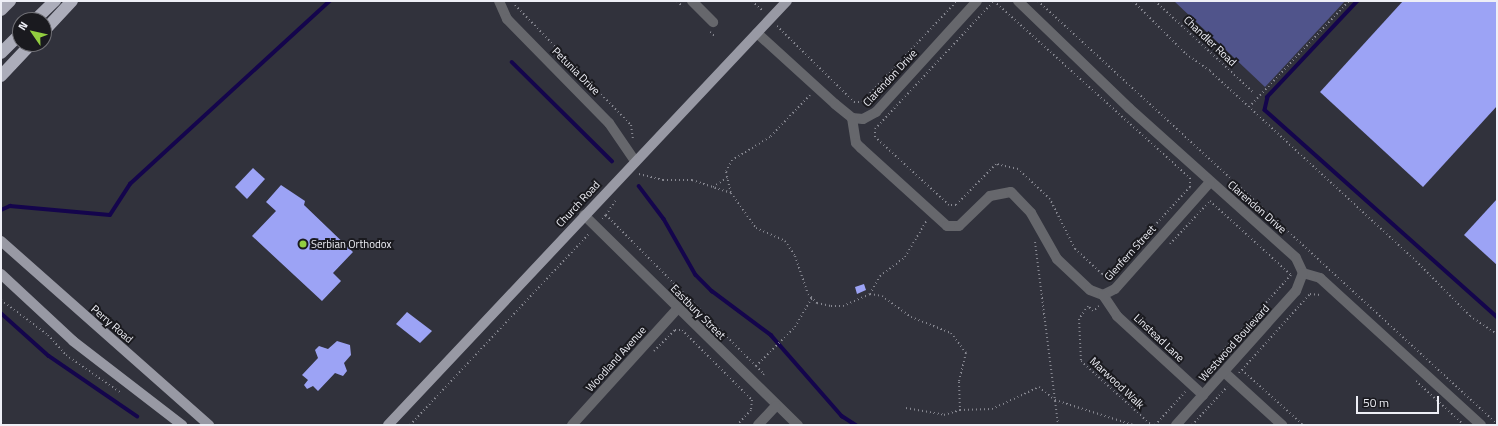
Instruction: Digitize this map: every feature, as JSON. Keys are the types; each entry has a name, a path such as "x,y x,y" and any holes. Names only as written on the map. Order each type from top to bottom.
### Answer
{"highway":[{"path":"1,10 10,1"},
{"path":"43,12 55,1"},
{"path":"52,22 72,1"},
{"path":"1,53 12,42"},
{"path":"1,76 24,52"}],"main road":[{"name":"Church Road","path":"388,425 787,1"},
{"name":"Perry Road","path":"1,241 209,425"},
{"path":"1,274 73,341 182,425"}],"street":[{"name":"Petunia Drive","path":"499,1 507,19 609,123 635,161"},
{"path":"692,1 713,22"},
{"name":"Clarendon Drive","path":"852,118 863,119 876,112 976,1"},
{"name":"Clarendon Drive","path":"1018,1 1210,182 1296,258 1303,273"},
{"path":"757,33 816,88 852,118"},
{"name":"Glenfern Street","path":"852,118 856,143 946,226 959,226 990,196 1011,192 1031,213 1057,258 1090,290 1103,295 1115,289 1210,182"},
{"name":"Eastbury Street","path":"584,215 677,309 776,406 798,425"},
{"path":"1303,273 1320,278 1482,425"},
{"name":"Westwood Boulevard","path":"1176,425 1296,291 1303,273"},
{"name":"Linstead Lane","path":"1103,295 1117,316 1204,395"},
{"name":"Woodland Avenue","path":"572,425 677,309"},
{"path":"1224,372 1282,425"},
{"path":"758,425 776,406"}],"path":[{"path":"515,1 515,6 631,125 635,161 634,173 663,180 692,180 731,193"},
{"path":"752,1 854,102 862,102 957,1"},
{"path":"994,1 1190,178 1190,187 1111,273 1102,274 1075,249 1050,199 1018,169 996,164 956,205 949,204 875,137 875,129 994,1"},
{"path":"1038,1 1497,424"},
{"path":"1133,1 1186,54 1249,107 1416,261 1470,316 1497,334"},
{"name":"Chandler Road","path":"1155,1 1253,92"},
{"path":"1249,107 1349,1"},
{"path":"816,88 770,138 732,160 726,172 731,193 756,228 785,241 812,298 831,306 843,306 870,294 882,296 911,317 951,332 966,353 959,382 960,410"},
{"path":"713,187 727,178"},
{"path":"1155,425 1291,275 1210,201 1169,246"},
{"path":"870,294 880,276 904,258 931,212"},
{"path":"410,425 606,214 756,366 772,352 795,327 812,298"},
{"path":"1034,236 1058,425"},
{"path":"1192,425 1310,294 1320,294"},
{"name":"Marwood Walk","path":"1103,295 1099,306 1093,311 1088,306 1079,319 1081,361 1151,425"},
{"path":"1,300 48,335 66,355 127,397"},
{"path":"675,330 682,330 752,400 751,410 737,425"},
{"path":"1242,370 1303,425"},
{"path":"906,408 944,416 960,410 992,409 1039,387 1055,400 1133,425"}],"shaded area":[{"path":"1174,1 1345,1 1265,87"}],"building":[{"path":"1403,1 1497,1 1497,106 1423,187 1320,92"},
{"path":"253,168 265,179 247,199 235,187"},
{"name":"Serbian Orthodox","path":"281,185 305,201 304,205 353,252 333,273 341,281 322,301 252,236 276,211 266,202"},
{"path":"1497,199 1497,265 1464,235"},
{"path":"864,284 866,290 857,294 855,287"},
{"path":"407,312 432,331 420,343 396,324"},
{"path":"337,341 350,345 351,355 344,363 347,371 343,376 335,373 318,391 313,386 307,389 304,385 308,380 302,375 318,358 315,350 319,346 328,349"}],"waterway":[{"path":"1,210 10,206 110,215 130,184 330,1"},
{"path":"1358,1 1268,97 1265,110 1497,317"},
{"path":"512,62 612,161"},
{"path":"639,186 664,219 696,275 712,291 771,335 842,416 856,425"},
{"path":"1,313 49,356 137,416"}],"place":[{"name":"Serbian Orthodox","path":"303,244"}]}
